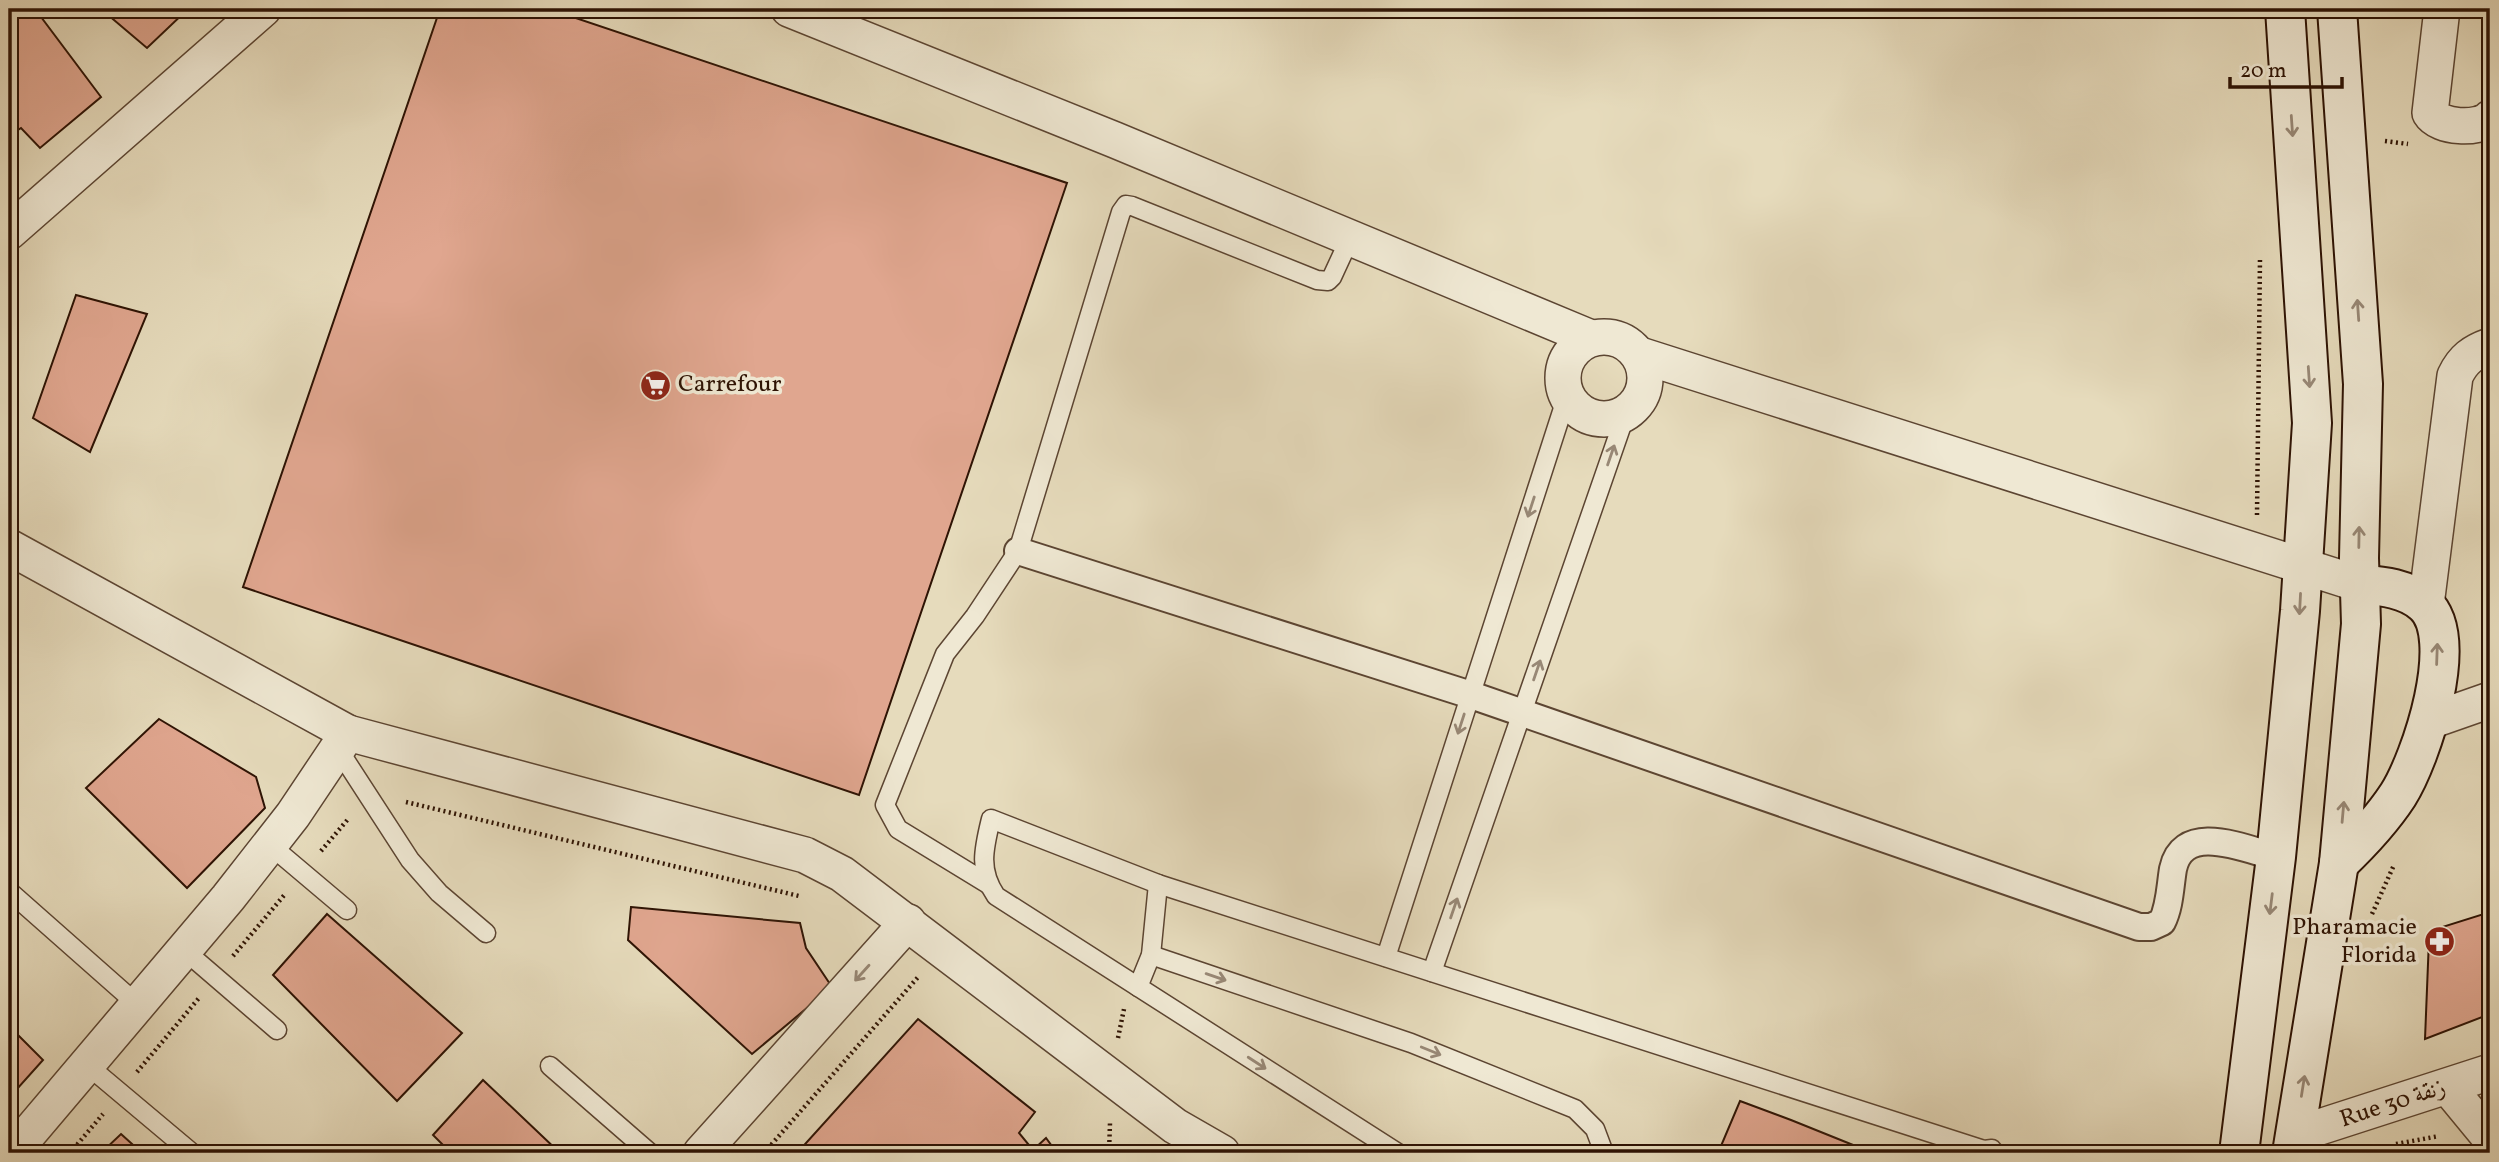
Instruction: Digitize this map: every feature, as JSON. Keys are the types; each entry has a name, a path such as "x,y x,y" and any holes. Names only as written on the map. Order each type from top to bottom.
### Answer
{"main road":[{"path":"2239,1153 2276,857 2312,423 2285,9"},
{"path":"2293,1144 2339,863 2361,624 2359,584 2363,384 2337,9"},
{"path":"2339,863 2376,827 2398,794 2419,754 2430,721 2436,686 2438,630 2426,605 2408,594 2382,586 2359,584"}],"street":[{"path":"9,232 263,9"},
{"path":"789,9 1591,338 1618,339 1640,355 2303,553 2359,584"},
{"path":"2442,9 2430,113 2432,118 2442,122 2476,126 2490,118"},
{"path":"1591,338 1579,345 1566,362 1563,375 1567,396 1580,412 1593,418 1614,418 1626,413 1636,404 1645,387 1646,373 1640,355"},
{"path":"2426,605 2455,376 2461,363 2474,352 2489,346"},
{"path":"9,547 343,741 805,855 842,874 1110,1076 1175,1139 1222,1153"},
{"path":"1018,551 1471,695 2139,927 2162,922 2179,852 2194,842 2214,841 2276,857"},
{"path":"2430,721 2490,700"},
{"path":"12,1153 270,845 343,741"},
{"path":"701,1153 908,922"},
{"name":"Rue 30 زنقة","path":"2293,1144 2490,1072"},
{"path":"2448,1087 2490,1138"}],"lane":[{"path":"988,884 898,829 885,805 945,654 975,616 1018,551 1042,481 1099,275 1121,212 1126,205 1317,280 1328,281 1332,277 1350,238"},
{"path":"1386,957 1567,396"},
{"path":"1432,972 1626,413"},
{"path":"343,741 410,860 439,893 486,933"},
{"path":"1398,1153 996,896 988,884 982,857 991,819 1158,884 1984,1150 1992,1149"},
{"path":"270,845 347,910"},
{"path":"1138,987 1151,955 1158,884"},
{"path":"9,891 138,1005"},
{"path":"184,950 277,1030"},
{"path":"1151,955 1411,1043 1575,1109 1595,1129 1604,1153"},
{"path":"86,1064 191,1153"},
{"path":"550,1066 650,1153"}],"path":[{"path":"2260,248 2257,526 2303,553"},
{"path":"2371,917 2400,854"},
{"path":"764,1153 943,949"},
{"path":"1110,1076 1123,1010 1138,987"},
{"path":"2383,1147 2423,1137 2449,1135"}],"building":[{"path":"20,9 35,9 101,97 40,148 21,128 9,136 9,16"},
{"path":"101,9 188,9 147,48"},
{"path":"440,9 549,9 1067,183 859,795 243,587"},
{"path":"76,295 147,314 90,452 33,418"},
{"path":"159,719 256,777 265,808 187,888 86,788"},
{"path":"631,907 800,923 806,948 832,987 752,1054 628,940"},
{"path":"2490,912 2490,1014 2425,1039 2429,939 2439,928"},
{"path":"327,914 462,1033 397,1101 273,975"},
{"path":"918,1019 1035,1112 1019,1133 1033,1150 1046,1138 1057,1153 797,1153"},
{"path":"9,1026 43,1060 9,1098"},
{"path":"483,1080 560,1153 451,1153 433,1135"},
{"path":"1740,1101 1791,1120 1873,1153 1718,1153"},
{"path":"121,1134 142,1153 101,1153"}],"place":[{"name":"Carrefour","path":"655,385"},
{"name":"Pharamacie Florida","path":"2440,942"}]}
